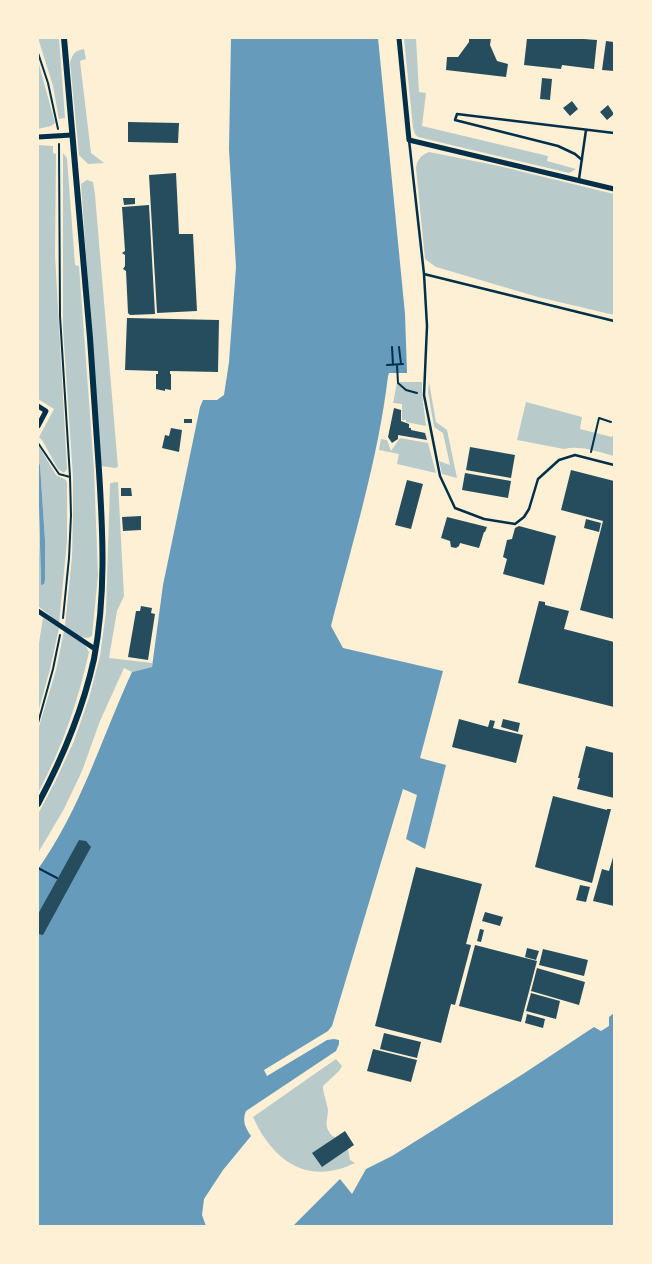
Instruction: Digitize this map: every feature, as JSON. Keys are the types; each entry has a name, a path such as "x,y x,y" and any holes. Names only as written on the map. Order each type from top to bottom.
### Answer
{"street":[{"path":"38,804 56,769 72,730 85,690 95,648 102,598 103,536 93,377 64,38"},
{"path":"399,38 409,140 614,189"},
{"path":"38,137 72,135"},
{"path":"38,406 46,411 38,426"},
{"path":"38,611 95,648"}],"lane":[{"path":"582,160 575,154 558,146 455,120 457,114 614,133"},
{"path":"579,181 586,130"},
{"path":"409,140 424,274 427,326 424,395 440,476 455,508 484,519 515,524 524,517 529,509 538,479 559,460 575,455 614,465"},
{"path":"424,274 614,321"}],"path":[{"path":"38,52 48,83 59,136 60,316 70,477 69,558 62,627 53,670 38,723"},
{"path":"392,347 394,365"},
{"path":"400,347 398,383 406,390 424,395"},
{"path":"387,365 400,365"},
{"path":"591,451 599,418 612,422"},
{"path":"38,443 59,474 70,477"},
{"path":"38,868 57,878"}],"shaded area":[{"path":"38,38 59,38 65,118 59,119 53,86"},
{"path":"404,38 416,38 419,92 426,93 422,126 548,156 547,161 576,169 569,173 418,137 413,128"},
{"path":"84,49 86,59 80,61 91,153 104,163 88,164 79,155 70,62 75,53"},
{"path":"38,61 55,123 38,129"},
{"path":"38,145 53,146 53,153 56,154 55,255 67,469 64,473 58,469 39,437 54,409 38,399"},
{"path":"429,152 499,166 614,194 614,315 538,297 436,267 425,259 416,168 420,158"},
{"path":"63,153 67,158 75,265 79,266 94,470 98,575 92,636 89,638 78,636 65,626 72,557 73,477 63,328"},
{"path":"87,180 93,182 95,195 118,467 115,468 101,466 81,184"},
{"path":"397,382 422,382 426,426 402,420 402,404 393,403"},
{"path":"429,382 436,422 447,430 457,478 442,474 439,461 450,465 443,433 434,427 428,392"},
{"path":"526,402 582,417 580,429 612,437 614,431 614,456 583,448 564,449 517,440"},
{"path":"400,438 428,443 436,473 397,464 399,454 379,450 381,439 387,440 391,451"},
{"path":"38,445 56,475 66,480 67,483 67,541 59,623 38,606 38,503 41,585 45,580 45,540"},
{"path":"118,482 124,596 117,611 109,658 152,663 152,667 132,672 124,668 100,721 82,771 64,809 38,853 38,814 74,741 89,698 100,656 106,612 110,483"},
{"path":"43,618 59,628 38,713 38,649"},
{"path":"64,631 85,645 89,652 80,689 68,724 55,759 38,793 38,730 56,670"},
{"path":"336,1059 342,1066 323,1086 328,1110 327,1128 334,1137 344,1142 350,1160 355,1163 322,1172 307,1170 281,1157 261,1133 253,1117"}],"water":[{"path":"231,38 378,38 405,314 407,373 389,373 388,376 384,407 371,470 331,626 343,648 443,671 420,758 446,765 425,849 406,839 417,795 403,789 332,1026 328,1031 264,1070 267,1076 327,1040 339,1040 336,1051 246,1111 245,1124 251,1136 223,1170 204,1199 202,1215 206,1226 38,1226 38,869 66,822 90,773 132,672 152,667 163,585 200,407 203,400 217,400 224,395 229,362 236,267 229,149"},
{"path":"38,465 45,540 45,580 44,584 41,585"},
{"path":"614,1013 614,1226 293,1226 340,1179 352,1194 366,1169 392,1156 594,1027 601,1031 609,1026 609,1017"}],"building":[{"path":"469,38 491,38 490,45 497,61 508,64 506,77 446,70 447,57 458,57 469,42"},
{"path":"527,38 597,40 594,69 562,65 561,69 524,65"},
{"path":"606,41 614,42 614,71 602,70"},
{"path":"542,78 552,79 550,100 540,99"},
{"path":"572,101 578,109 570,116 563,108"},
{"path":"608,105 614,114 607,120 600,112"},
{"path":"128,122 179,123 178,143 128,142"},
{"path":"176,173 179,234 193,234 197,311 157,313 149,175"},
{"path":"123,198 135,198 135,204 124,205"},
{"path":"149,205 155,314 130,315 128,313 126,271 123,269 125,266 125,255 122,253 125,251 122,207"},
{"path":"127,318 219,320 218,372 170,371 171,390 156,389 156,374 158,374 158,371 125,370"},
{"path":"394,408 401,410 401,421 409,424 411,430 425,433 427,440 398,435 398,439 392,443 388,437"},
{"path":"184,419 192,419 192,423 184,423"},
{"path":"171,428 182,430 179,452 162,448 165,435 169,436"},
{"path":"470,447 515,455 511,478 466,470"},
{"path":"571,470 614,481 614,619 580,610 603,521 561,510"},
{"path":"465,473 511,481 508,498 462,490"},
{"path":"407,480 423,484 411,529 395,525"},
{"path":"121,488 131,488 132,496 121,496"},
{"path":"141,516 141,530 123,531 122,517"},
{"path":"447,517 487,527 479,548 460,543 456,548 451,547 450,541 441,538"},
{"path":"586,519 601,523 599,532 584,528"},
{"path":"519,526 556,536 544,585 503,574 507,559 503,557 507,540 512,539 515,528"},
{"path":"539,601 545,602 545,605 569,611 564,629 614,642 614,707 518,683"},
{"path":"141,606 152,608 151,613 155,614 148,660 128,657 136,611 140,611"},
{"path":"459,719 488,727 490,720 495,721 493,728 523,735 516,763 452,747"},
{"path":"503,719 520,723 518,732 501,727"},
{"path":"586,746 614,753 614,798 577,789"},
{"path":"553,796 607,810 611,809 592,883 535,867"},
{"path":"79,840 86,841 91,847 43,935 38,934 38,914"},
{"path":"614,854 614,906 593,901 602,869 609,871"},
{"path":"416,867 482,884 466,944 471,945 455,1005 451,1004 441,1043 375,1026"},
{"path":"580,885 590,887 586,902 576,900"},
{"path":"485,912 503,917 500,926 482,921"},
{"path":"480,929 484,930 481,942 477,941"},
{"path":"475,945 537,961 521,1022 459,1006"},
{"path":"527,948 539,951 536,960 525,957"},
{"path":"543,949 588,960 584,976 539,965"},
{"path":"537,968 585,982 579,1005 531,991"},
{"path":"531,993 560,1001 556,1019 526,1011"},
{"path":"527,1014 545,1019 543,1028 525,1023"},
{"path":"384,1033 421,1042 417,1058 380,1049"},
{"path":"373,1049 417,1060 411,1082 367,1071"},
{"path":"345,1131 354,1145 322,1167 312,1153"}]}
